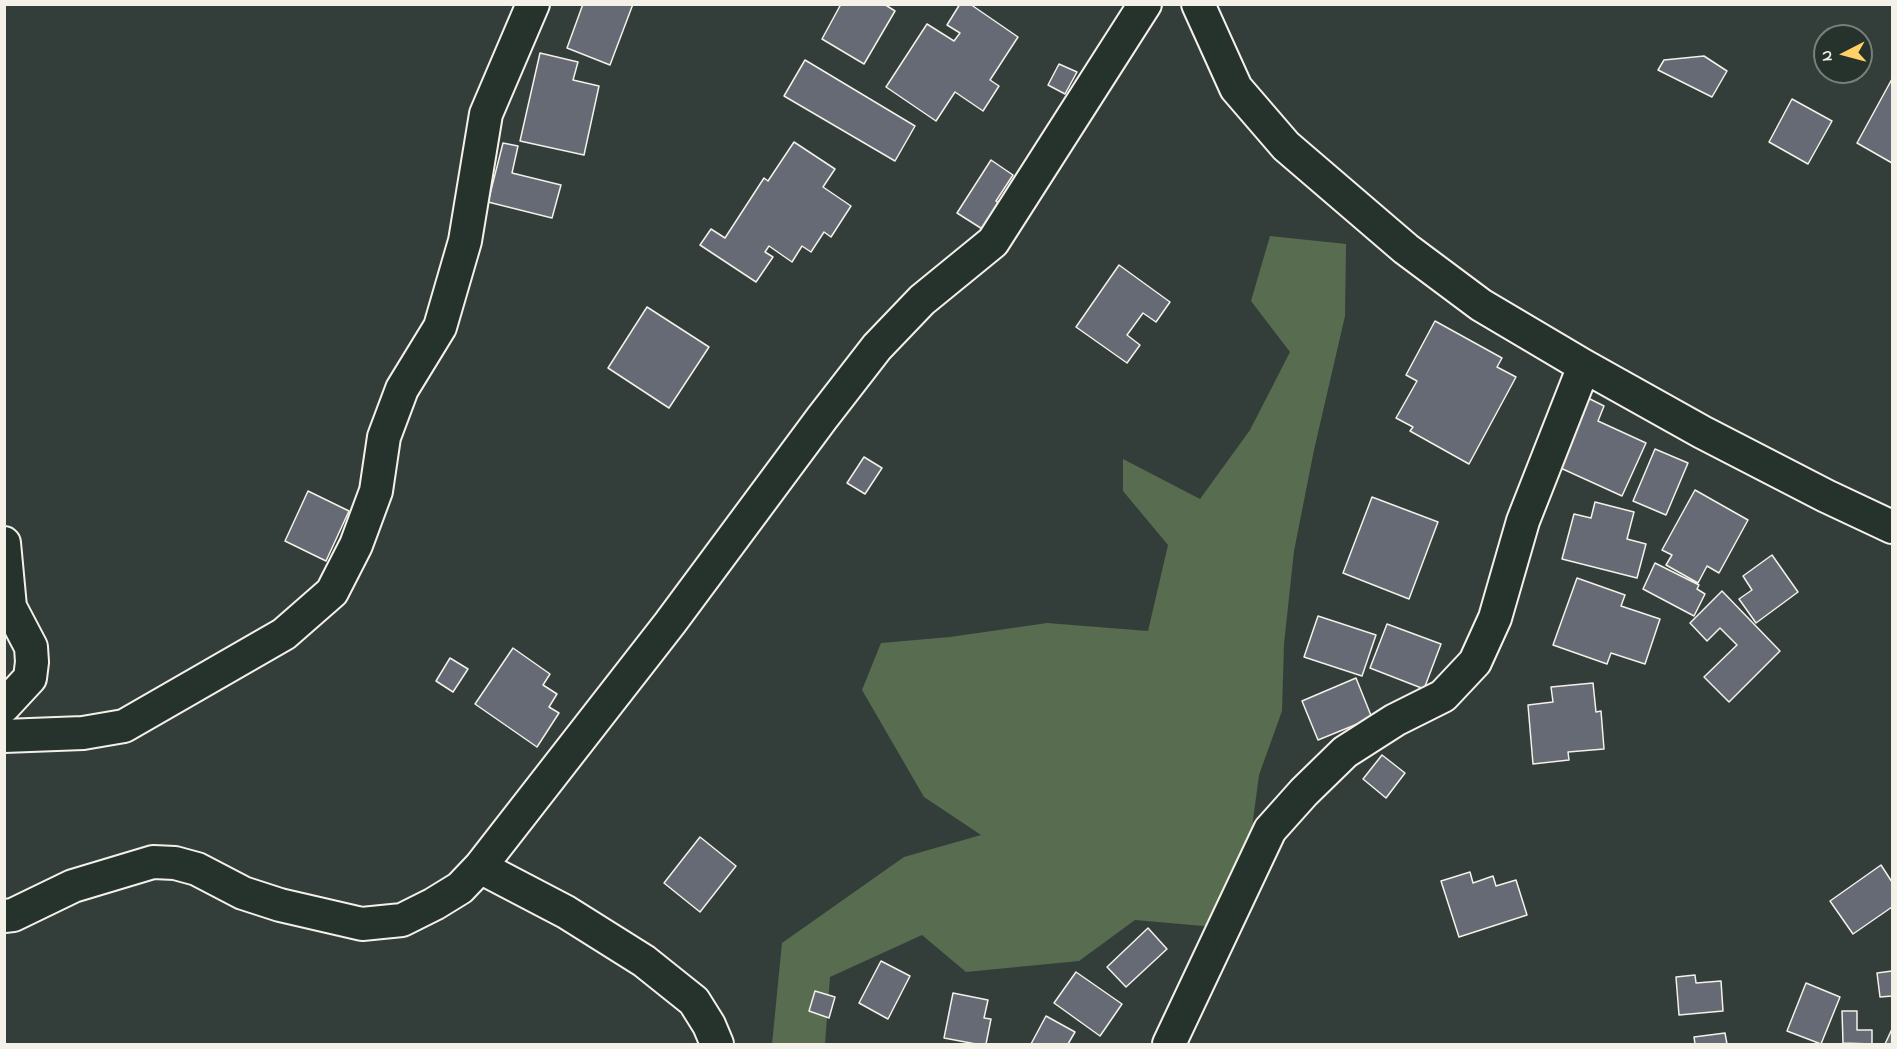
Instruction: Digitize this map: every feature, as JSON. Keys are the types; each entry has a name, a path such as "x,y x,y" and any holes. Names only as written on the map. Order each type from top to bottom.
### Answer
{"street":[{"path":"4,736 83,734 124,726 284,634 332,592 356,545 376,491 384,437 402,389 440,327 465,241 486,114 533,4"},
{"path":"4,915 13,915 73,886 153,862 175,863 197,869 243,893 261,899 362,924 402,920 460,888 480,867 670,622 877,347 922,300 993,242 1145,4"},
{"path":"1198,4 1236,88 1286,146 1406,249 1481,305 1584,366 1733,448 1826,496 1893,527"},
{"path":"1169,1044 1270,830 1304,792 1345,752 1395,720 1443,696 1475,662 1495,618 1523,521 1584,366"},
{"path":"4,543 10,607 31,647 32,662 30,678 4,706"},
{"path":"480,867 566,912 644,961 694,1001 709,1025 717,1044"}],"green space":[{"path":"1270,236 1346,244 1345,316 1314,450 1294,551 1284,644 1282,711 1259,775 1246,873 1215,927 1135,920 1079,961 966,972 922,935 830,977 825,1044 772,1044 782,943 904,857 981,835 924,797 862,690 881,643 950,637 1047,623 1148,631 1168,545 1123,491 1123,459 1200,499 1250,430 1290,352 1251,301"}],"building":[{"path":"583,4 633,4 610,65 567,48"},
{"path":"841,4 884,4 895,11 864,64 822,39"},
{"path":"960,4 970,4 1018,37 990,80 999,86 983,111 955,92 936,121 886,87 927,24 954,41 960,33 947,25"},
{"path":"540,53 578,62 573,80 599,86 584,155 520,141"},
{"path":"1704,56 1727,71 1712,97 1658,70 1664,60"},
{"path":"805,60 915,126 895,161 784,96"},
{"path":"1059,64 1077,72 1065,94 1048,85"},
{"path":"1892,79 1892,163 1857,143"},
{"path":"1792,99 1832,121 1808,164 1769,142"},
{"path":"794,142 835,169 823,187 851,206 831,237 824,232 811,252 802,246 792,262 769,246 765,252 773,257 756,282 700,245 711,229 725,238 764,178 768,181"},
{"path":"503,143 518,146 512,173 561,185 552,218 488,202"},
{"path":"991,160 1013,175 996,201 1004,206 987,232 957,213"},
{"path":"1119,265 1170,302 1156,322 1143,313 1127,335 1140,345 1127,363 1076,327"},
{"path":"647,307 709,347 669,408 608,368"},
{"path":"1435,321 1502,358 1497,367 1516,377 1469,464 1410,431 1413,427 1396,418 1417,381 1406,375"},
{"path":"1584,396 1604,406 1598,421 1646,443 1622,496 1554,465"},
{"path":"1655,449 1688,463 1666,515 1633,501"},
{"path":"864,457 882,468 865,494 847,483"},
{"path":"1695,490 1748,520 1719,573 1707,566 1698,583 1666,565 1672,555 1662,550"},
{"path":"308,491 349,511 326,561 285,541"},
{"path":"1372,497 1438,522 1409,599 1343,573"},
{"path":"1595,502 1634,512 1627,539 1646,544 1637,578 1562,559 1574,514 1591,518"},
{"path":"1772,555 1798,592 1756,623 1739,599 1752,590 1743,576"},
{"path":"1655,563 1699,585 1697,589 1705,594 1694,616 1643,589"},
{"path":"1577,578 1625,595 1621,606 1660,619 1645,664 1611,653 1607,664 1553,645"},
{"path":"1722,591 1780,651 1729,702 1704,677 1737,645 1720,628 1707,641 1690,623"},
{"path":"1318,616 1376,635 1362,676 1304,657"},
{"path":"1387,624 1441,644 1424,689 1370,668"},
{"path":"513,648 550,674 543,685 557,694 549,707 559,713 537,747 475,704"},
{"path":"450,658 468,669 453,692 436,681"},
{"path":"1356,678 1372,718 1318,740 1302,701"},
{"path":"1593,683 1596,712 1601,711 1604,749 1568,752 1569,760 1533,764 1528,705 1553,702 1551,687"},
{"path":"1382,755 1405,773 1386,798 1363,779"},
{"path":"700,837 736,866 700,912 664,883"},
{"path":"1881,865 1892,882 1892,907 1853,934 1830,901"},
{"path":"1470,872 1473,883 1493,876 1496,886 1516,880 1527,915 1459,937 1441,881"},
{"path":"1148,928 1167,949 1126,987 1107,967"},
{"path":"881,961 910,976 888,1019 859,1003"},
{"path":"1892,971 1892,996 1880,997 1877,973"},
{"path":"1076,972 1122,1004 1100,1036 1054,1003"},
{"path":"1695,975 1696,983 1721,981 1723,1011 1679,1015 1676,977"},
{"path":"1806,983 1840,997 1821,1044 1787,1031"},
{"path":"815,991 835,997 829,1018 809,1011"},
{"path":"953,993 988,1000 984,1018 991,1019 986,1044 944,1038"},
{"path":"1842,1011 1857,1011 1857,1030 1872,1030 1872,1044 1843,1043"},
{"path":"1046,1016 1075,1032 1068,1044 1031,1044"},
{"path":"1892,1029 1892,1044 1885,1044"},
{"path":"1725,1033 1727,1044 1695,1044 1694,1037"}]}
